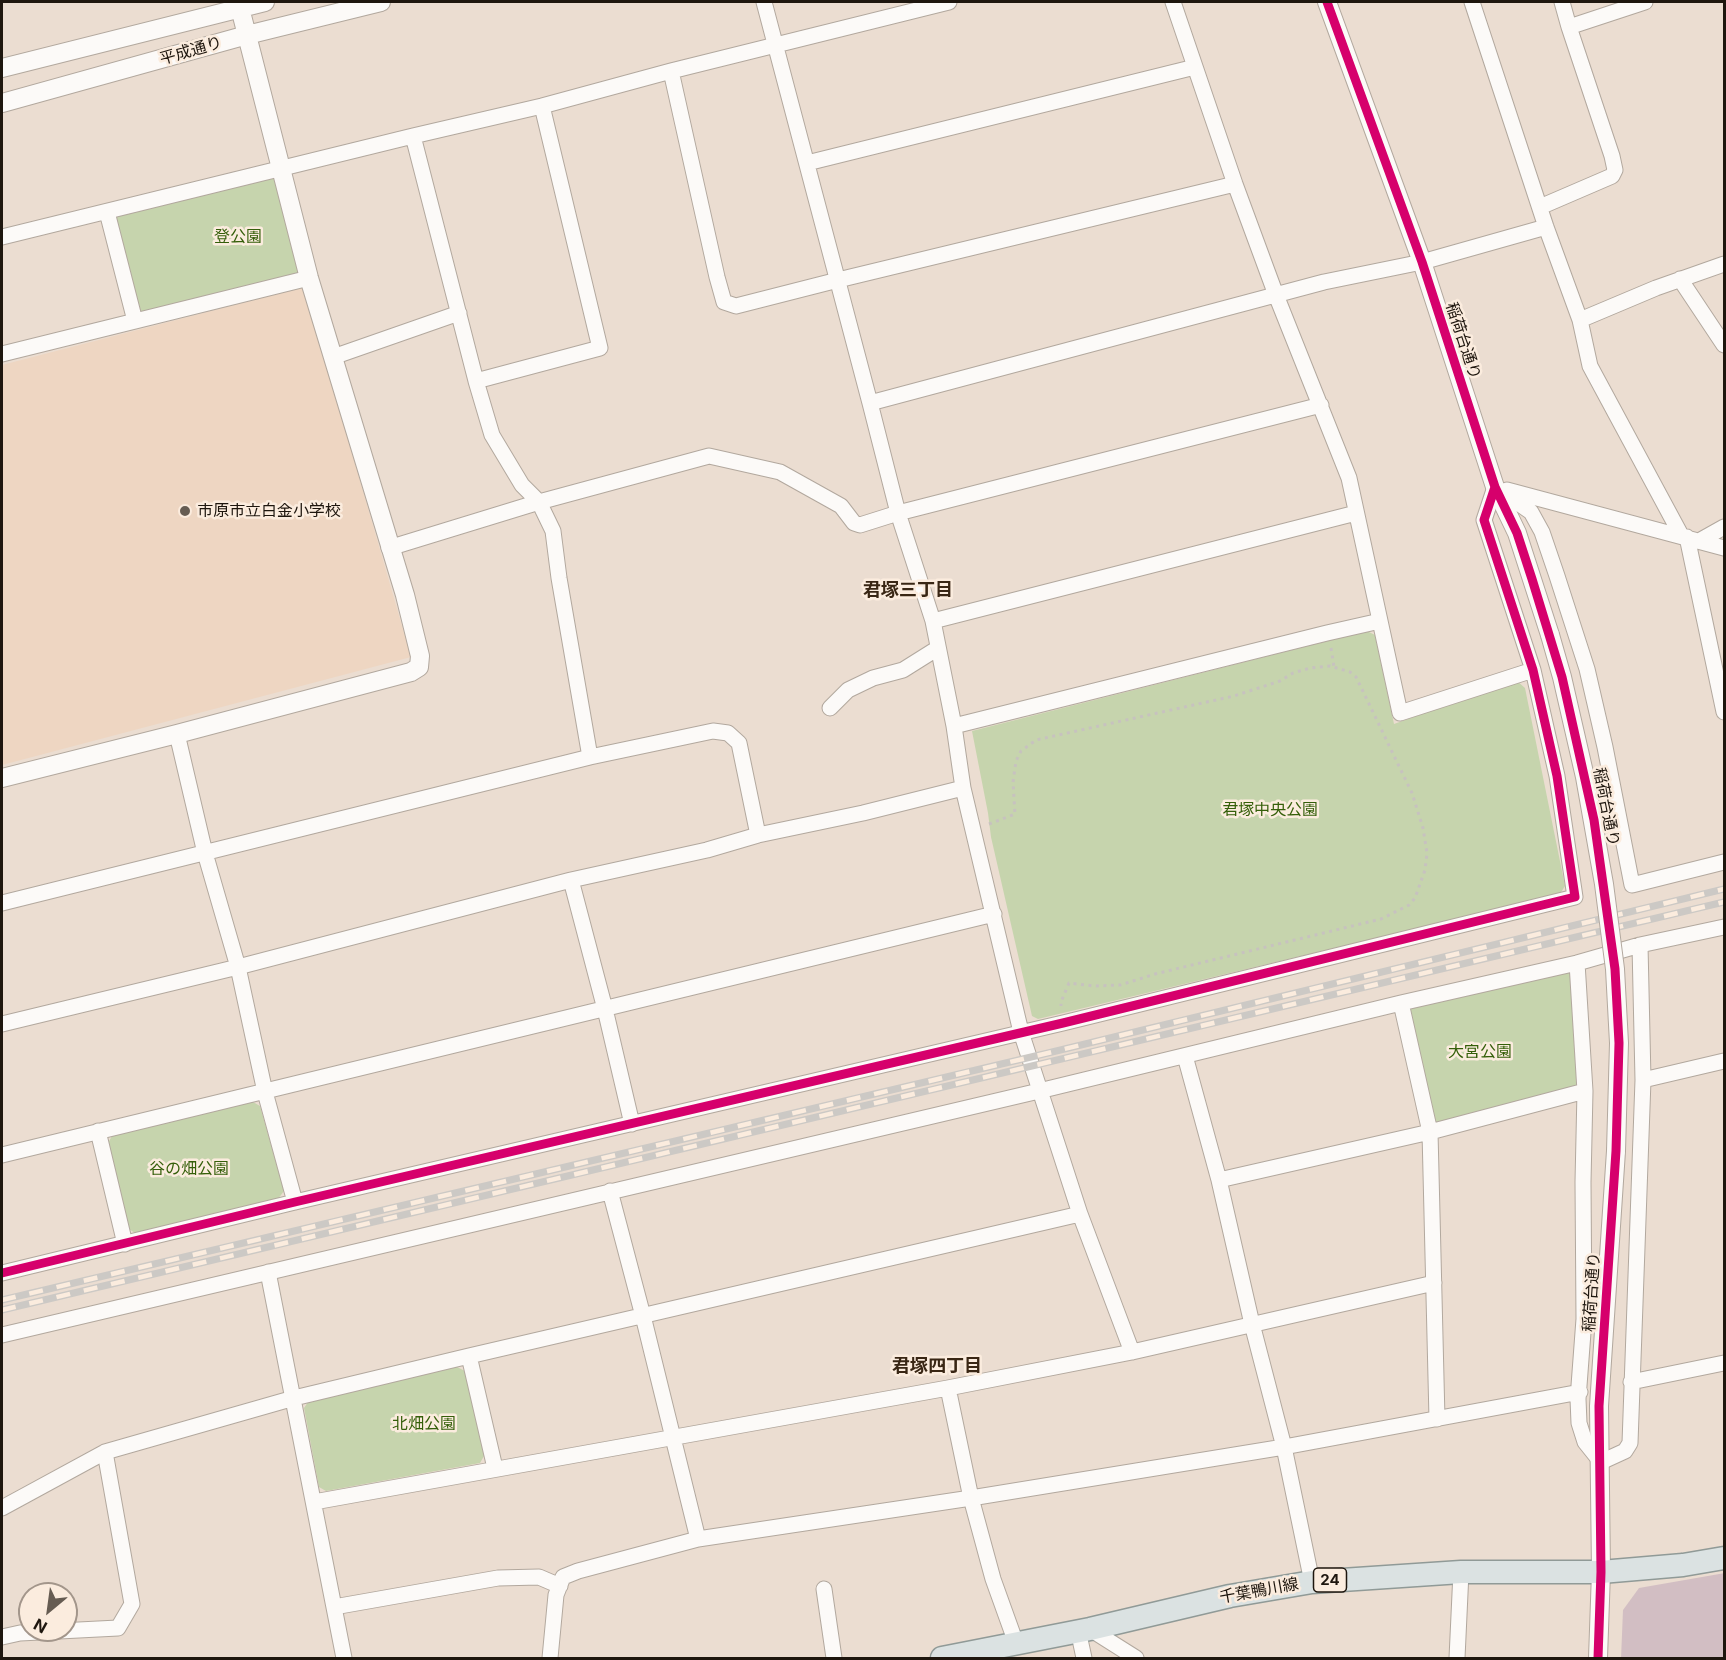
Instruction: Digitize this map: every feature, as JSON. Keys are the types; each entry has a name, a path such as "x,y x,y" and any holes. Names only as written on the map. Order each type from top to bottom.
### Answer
{"main road":[{"name":"千葉鴨川線","path":"942,1659 1230,1596 1312,1582 1461,1572 1601,1572 1683,1565 1725,1558"}],"street":[{"name":"平成通り","path":"2,68 239,5 265,2"},
{"name":"平成通り","path":"2,103 247,35 381,2"},
{"path":"764,2 898,513 933,621 954,726 963,788 1021,1032 1080,1214 1132,1352"},
{"path":"2,237 542,106 671,71 949,2"},
{"path":"1173,2 1235,184 1276,295 1349,478 1400,713 1533,670"},
{"name":"稲荷台通り","path":"1328,2 1422,262 1495,487 1516,533 1550,635 1562,676 1585,777 1604,884 1615,969 1619,1043 1616,1151 1599,1406 1601,1572 1598,1659"},
{"path":"1472,2 1546,227 1580,320 1590,366 1689,538 1725,712"},
{"path":"1540,207 1612,176 1615,170 1562,2"},
{"path":"1569,27 1645,2"},
{"path":"2,778 411,672 419,667 420,656 405,595 309,278 239,5"},
{"path":"807,163 1195,68"},
{"path":"671,71 717,278 724,302 736,306 1235,184"},
{"path":"476,381 600,348 542,106"},
{"path":"412,136 492,435 522,485 539,502 553,531 590,757"},
{"path":"107,212 135,321"},
{"path":"870,403 1324,282 1422,262 1546,227"},
{"path":"1580,320 1656,288 1725,264"},
{"path":"2,354 309,278"},
{"path":"1680,279 1725,345"},
{"path":"333,357 459,313"},
{"path":"389,548 539,502 709,456 780,472 841,506 854,523 860,525 898,513 1321,405"},
{"path":"1495,487 1725,548"},
{"path":"2,1273 295,1202 1063,1023 1575,897 1557,776 1533,670 1484,520 1495,487"},
{"path":"1495,487 1531,512 1542,532 1587,669 1632,885 1725,862"},
{"path":"933,621 1356,513"},
{"path":"1689,538 1725,527"},
{"path":"954,726 1380,621"},
{"path":"830,708 848,690 873,678 903,670 938,648"},
{"path":"2,903 590,757 713,731 728,733 739,743 759,835"},
{"path":"177,734 205,853 238,967 265,1092 295,1202"},
{"path":"2,1024 238,967 571,880 963,788"},
{"path":"571,880 632,1124"},
{"path":"2,1155 994,914"},
{"path":"2,1335 1040,1091 1401,1003 1577,963 1640,945 1725,927"},
{"path":"1577,963 1585,1091 1584,1319 1578,1399 1579,1423 1585,1442 1601,1462 1625,1451 1630,1443 1643,1080 1640,945"},
{"path":"1401,1003 1430,1132 1437,1419"},
{"path":"1185,1056 1219,1180 1252,1324 1284,1448 1312,1582"},
{"path":"1643,1080 1725,1060"},
{"path":"1219,1180 1430,1132 1585,1091"},
{"path":"98,1131 125,1244"},
{"path":"610,1191 698,1539"},
{"path":"2,1508 105,1452 294,1398 1080,1214"},
{"path":"268,1272 344,1659"},
{"path":"314,1502 948,1388 1132,1352 1434,1282"},
{"path":"469,1356 495,1468"},
{"path":"1631,1382 1725,1363"},
{"path":"948,1388 971,1498 993,1579 1016,1643"},
{"path":"550,1659 556,1596 563,1577 698,1539 1284,1448 1580,1392"},
{"path":"2,1637 20,1633 118,1628 132,1604 105,1452"},
{"path":"1458,1659 1461,1572"},
{"path":"334,1607 498,1578 540,1577 560,1586"},
{"path":"824,1589 834,1659"},
{"path":"1084,1659 1084,1629 1136,1659"}],"path":[{"path":"974,830 1015,814 1013,782 1016,760 1021,751 1036,740 1234,696 1280,681 1293,673 1330,666 1350,672 1356,677 1412,793 1423,828 1427,853 1425,870 1415,898 1409,905 1382,919 1155,974 1120,985 1094,986 1069,983 1061,1002 1063,1023"}],"shaded area":[{"name":"市原市立白金小学校","path":"304,287 411,657 2,765 2,365"}],"green space":[{"name":"登公園","path":"282,168 309,278 135,321 107,212"},
{"name":"君塚中央公園","path":"1367,631 1375,635 1394,724 1516,680 1525,688 1565,886 1560,894 1038,1019 1032,1016 991,837 972,731"},
{"name":"大宮公園","path":"1577,963 1585,1091 1430,1132 1401,1003"},
{"name":"谷の畑公園","path":"253,1102 260,1106 284,1191 278,1199 135,1233 129,1229 108,1143 112,1136"},
{"name":"北畑公園","path":"457,1367 465,1371 484,1456 480,1463 326,1491 319,1487 304,1408 308,1402"}],"building":[{"path":"1725,1573 1725,1659 1621,1659 1623,1610 1639,1588"}],"railway":[{"path":"2,1300 1048,1053 1724,889"},
{"path":"2,1310 1724,902"}],"cycle path":[{"path":"1327,2 1422,262 1495,487 1517,533 1562,677 1594,820 1615,969 1619,1043 1616,1151 1599,1406 1601,1572 1598,1658"},
{"path":"2,1273 295,1202 1063,1023 1575,897 1557,776 1533,670 1484,520 1495,487"}],"place":[{"name":"市原市立白金小学校","path":"185,511"}],"district":[{"name":"君塚三丁目","path":"908,591"},
{"name":"君塚四丁目","path":"937,1367"}]}
